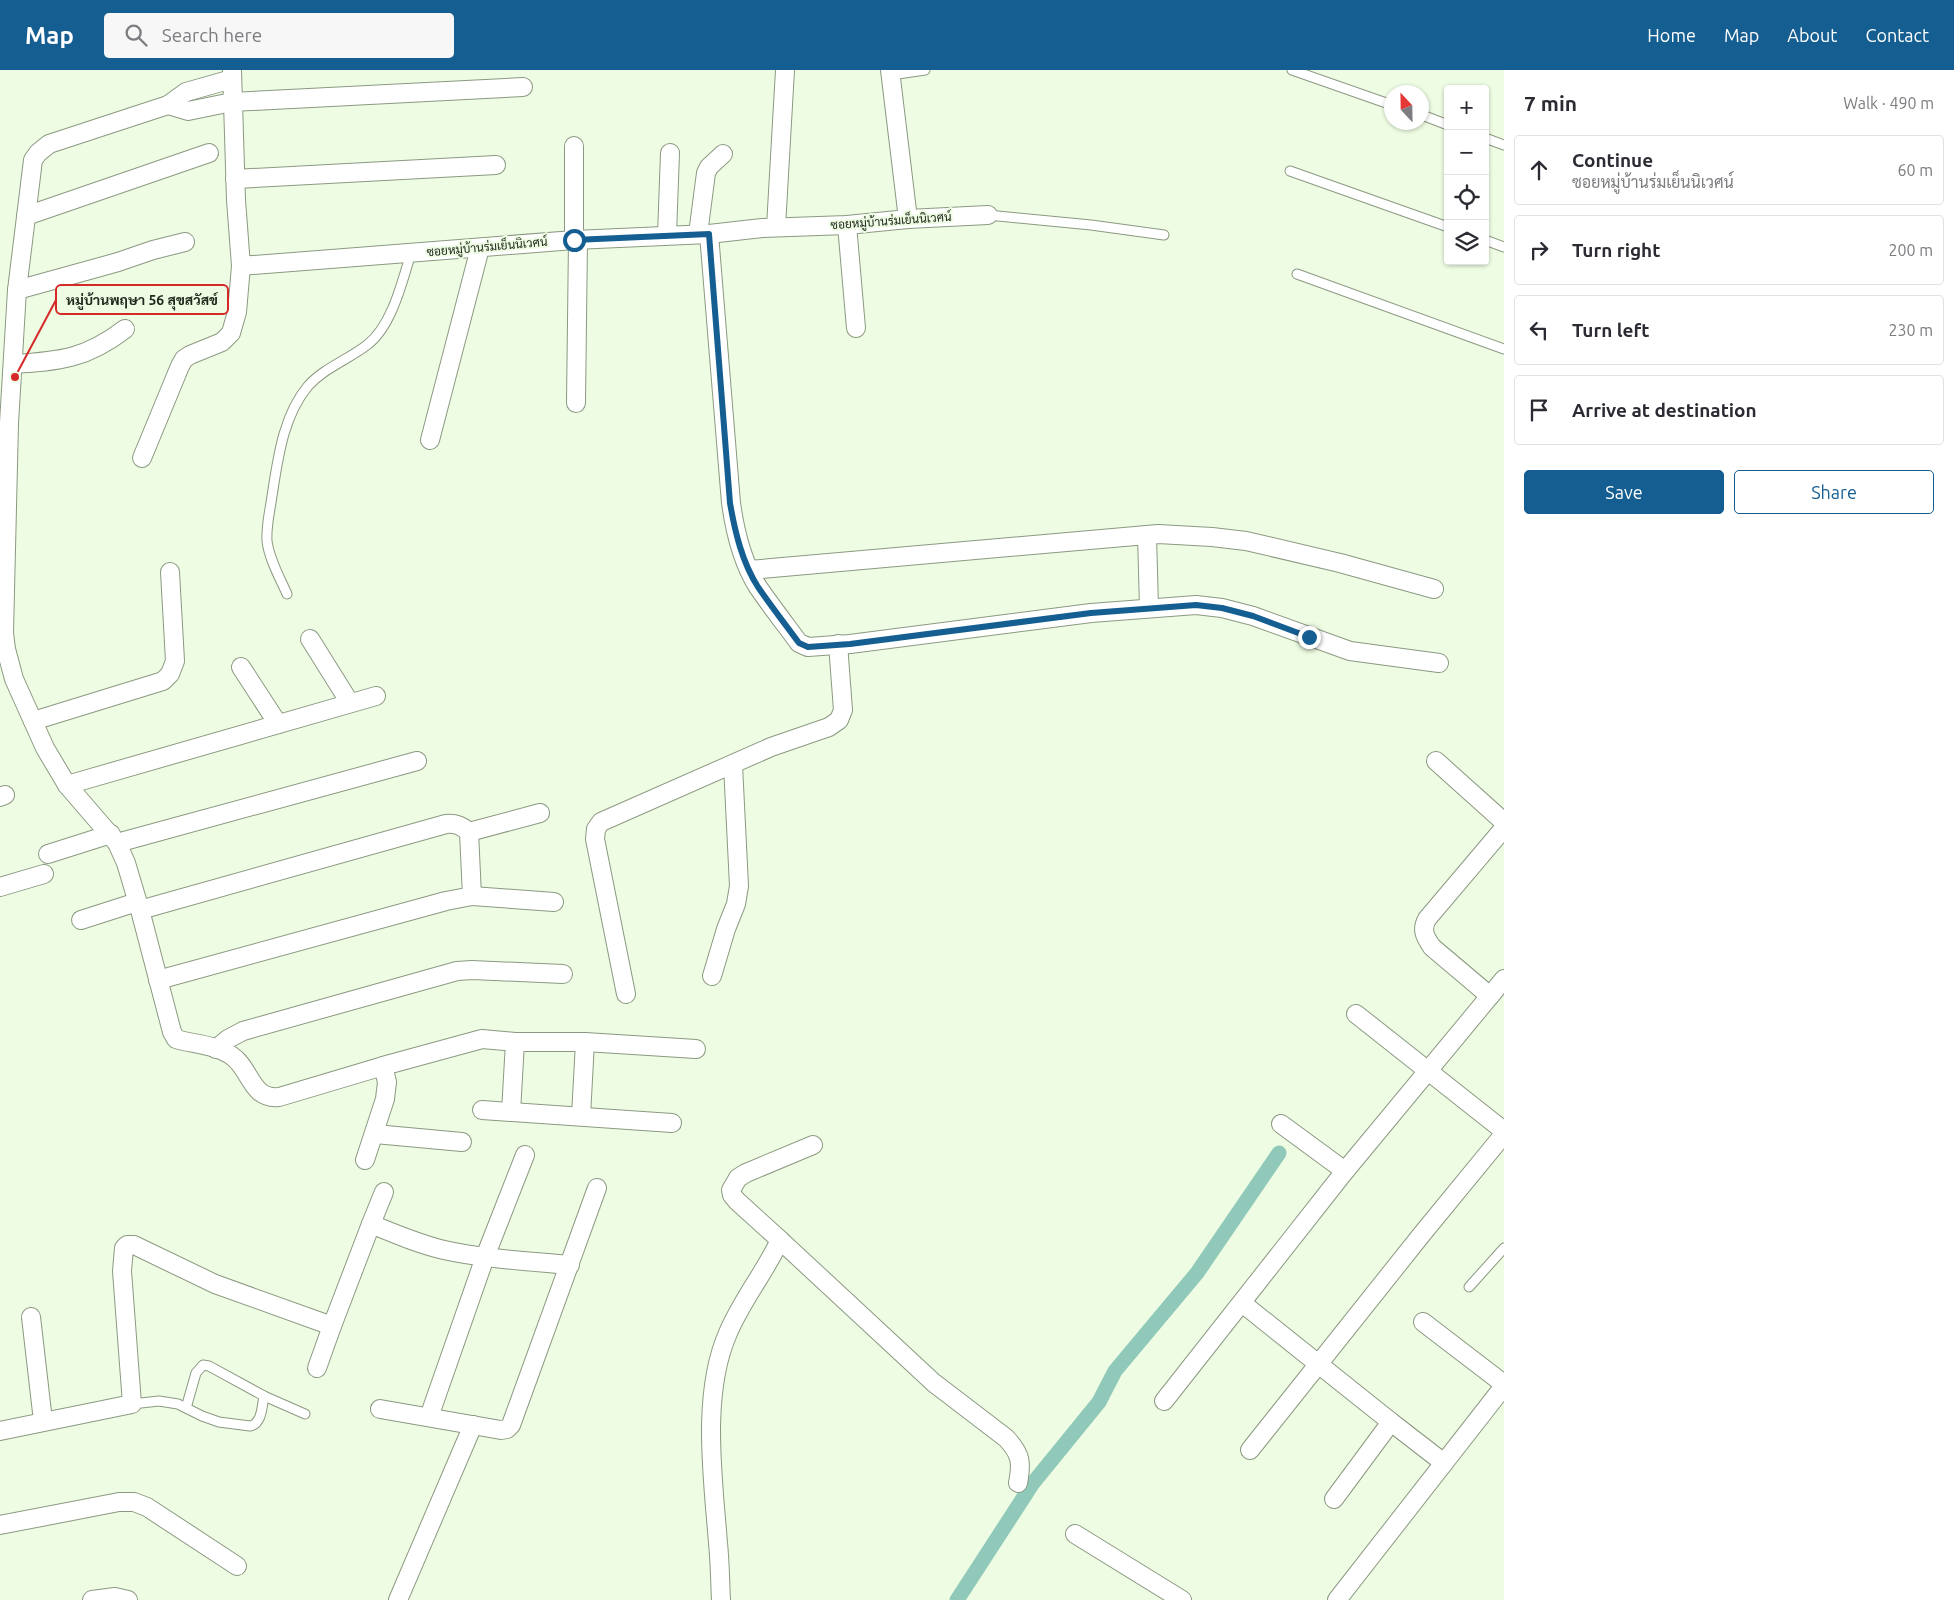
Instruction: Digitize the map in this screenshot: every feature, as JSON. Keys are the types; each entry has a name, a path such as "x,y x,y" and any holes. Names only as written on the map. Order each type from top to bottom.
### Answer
{"street":[{"path":"776,228 785,70"},
{"path":"891,73 908,219"},
{"path":"142,458 184,359 222,342 231,333 237,312 241,266 235,179 232,74 186,92 168,105 49,144 33,160 17,290 9,423 4,633 10,664 32,721 45,748 67,785 114,838 126,863 172,1032 176,1039 216,1049 232,1056 263,1095 270,1098 482,1039 515,1042 585,1042 696,1049"},
{"path":"168,105 188,111 232,102 523,87"},
{"path":"574,146 576,404"},
{"path":"26,216 209,153"},
{"path":"667,235 670,153"},
{"path":"724,154 706,172 704,234 730,503 734,526 749,570 757,586 799,643 808,647 1091,613 1196,605 1222,608 1253,616 1350,651 1439,663"},
{"path":"235,179 496,165"},
{"name":"ซอยหมู่บ้านร่มเย็นนิเวศน์","path":"241,266 576,240 704,234 988,215"},
{"path":"847,225 856,328"},
{"path":"17,290 186,242"},
{"path":"430,440 480,248"},
{"path":"13,364 74,358 108,342 125,329"},
{"path":"749,570 1147,535 1212,537 1246,541 1340,563 1434,589"},
{"path":"1147,535 1150,608"},
{"path":"32,721 163,681 170,674 175,661 170,572"},
{"path":"310,639 350,703"},
{"path":"626,994 595,840 596,829 601,822 610,816 733,765 771,747 829,727 840,720 843,710 838,644"},
{"path":"241,667 278,724"},
{"path":"67,785 376,696"},
{"path":"48,854 417,761"},
{"path":"1436,761 1504,822"},
{"path":"712,976 726,929 736,904 739,886 733,765"},
{"path":"469,832 540,813"},
{"path":"81,920 446,824 462,826 469,832 472,896"},
{"path":"1490,996 1432,947 1425,938 1424,931 1427,919 1504,828"},
{"path":"0,887 44,874"},
{"path":"158,980 446,901 472,896 554,902"},
{"path":"216,1049 228,1039 243,1031 457,971 563,974"},
{"path":"1164,1401 1428,1069 1504,979"},
{"path":"1250,1450 1504,1133 1428,1069 1356,1014"},
{"path":"511,1112 515,1042"},
{"path":"581,1116 585,1042"},
{"path":"365,1160 385,1099 387,1082 383,1066"},
{"path":"482,1110 672,1123"},
{"path":"1281,1124 1346,1171"},
{"path":"375,1134 462,1142"},
{"path":"813,1145 746,1173 738,1178 731,1190 732,1195 934,1383 1006,1438 1019,1456 1021,1467 1018,1483"},
{"path":"428,1417 485,1257 525,1156"},
{"path":"380,1409 501,1430 511,1425 597,1188"},
{"path":"317,1368 384,1192"},
{"path":"371,1224 418,1243 445,1250 485,1257 570,1266"},
{"path":"720,1600 711,1455 714,1382 718,1360 728,1332 780,1240"},
{"path":"0,1431 132,1404 122,1272 124,1248 128,1245 134,1246 215,1284 332,1326"},
{"path":"1242,1303 1444,1462"},
{"path":"31,1317 43,1421"},
{"path":"1337,1600 1504,1385 1423,1322"},
{"path":"1334,1499 1391,1422"},
{"path":"398,1600 473,1425"},
{"path":"0,1525 119,1502 134,1502 147,1507 237,1566"},
{"path":"1075,1534 1182,1600"},
{"path":"92,1600 115,1597 128,1600"}],"lane":[{"path":"891,73 925,70"},
{"path":"1292,70 1384,102"},
{"path":"1429,118 1444,124"},
{"path":"1489,139 1504,144"},
{"path":"1290,170 1444,226"},
{"path":"988,215 1090,225 1164,235"},
{"path":"1489,241 1504,247"},
{"path":"287,594 267,542 276,468 283,438 294,407 309,385 325,371 370,343 383,325 395,302 411,254"},
{"path":"1297,274 1504,349"},
{"path":"1469,1287 1504,1248"},
{"path":"186,1408 196,1373 203,1365 209,1366 264,1396 305,1414"},
{"path":"132,1404 159,1401 178,1404 219,1422 250,1426 258,1422 264,1396"}],"waterway":[{"path":"957,1600 1033,1483 1099,1402 1115,1371 1197,1273 1279,1153"}],"place":[{"name":"หมู่บ้านพฤษา 56 สุขสวัสข์","path":"15,377"}],"route":[{"path":"574,240 709,234 730,503 734,526 741,550 757,586 803,646 850,644 1091,613 1196,605 1222,608 1253,616 1309,637"}]}
